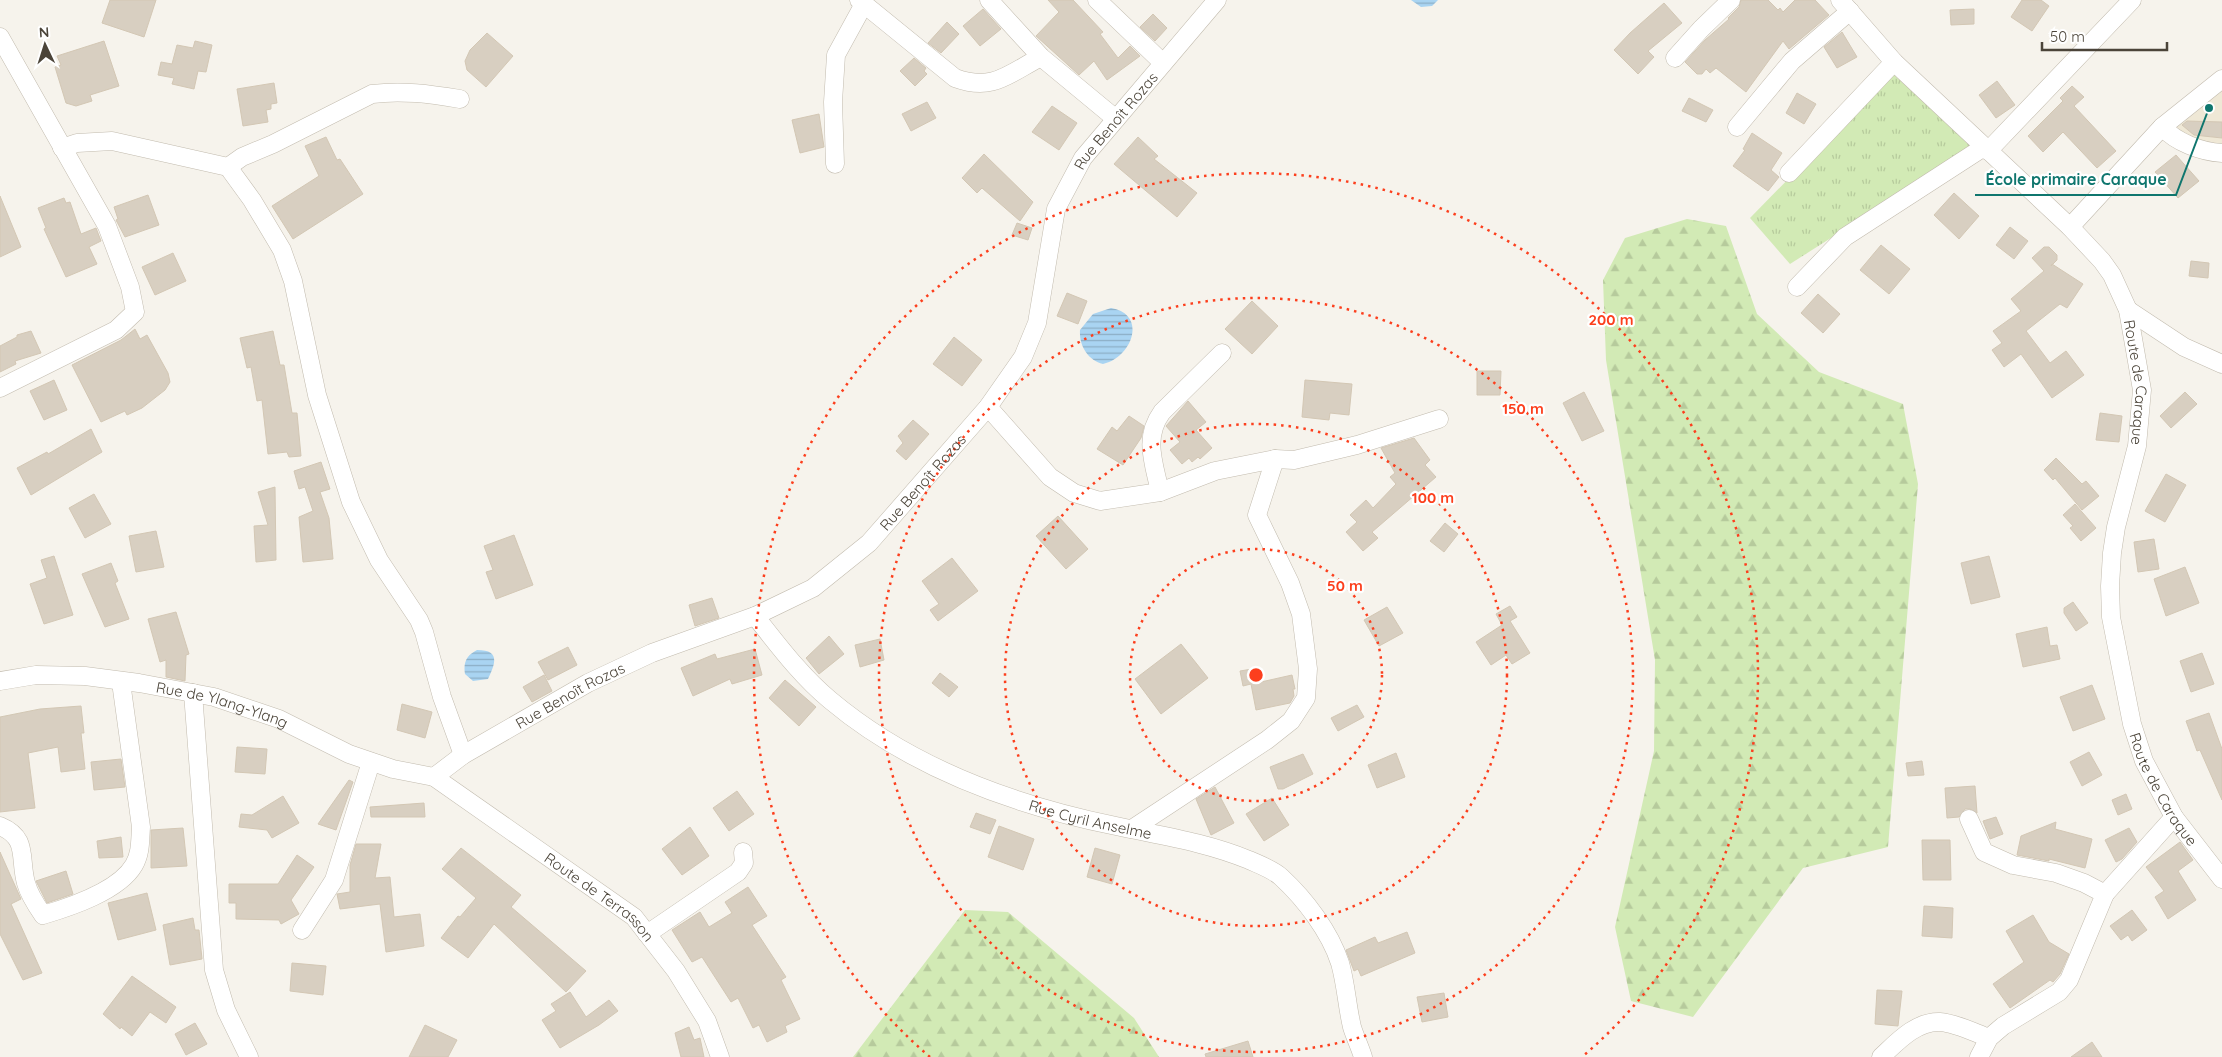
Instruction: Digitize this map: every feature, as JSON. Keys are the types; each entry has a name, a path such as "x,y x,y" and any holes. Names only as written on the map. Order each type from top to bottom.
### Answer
{"street":[{"path":"989,0 1041,57 1116,119"},
{"path":"1097,0 1163,63"},
{"name":"Rue Benoît Rozas","path":"434,777 464,755 588,682 652,653 755,616 814,588 870,543 988,408 1023,357 1037,323 1056,209 1059,201 1083,158 1217,0"},
{"path":"1675,58 1732,0"},
{"path":"1797,287 1845,237 1986,149 2132,0"},
{"path":"835,164 833,102 836,55 861,2 955,78 972,84 988,84 1041,57"},
{"path":"1737,127 1792,61 1845,6"},
{"name":"Route de Caraque","path":"1845,6 1894,62 2070,227 2102,260 2112,275 2128,310 2142,390 2138,446 2116,527 2112,553 2110,586 2112,617 2132,724 2144,761 2174,817 2222,879"},
{"path":"0,37 107,226 130,287 136,312 116,330 0,388"},
{"path":"1789,173 1894,62"},
{"path":"2070,227 2162,126 2222,79"},
{"path":"228,167 242,157 273,144 372,94 390,92 427,94 460,99"},
{"path":"2162,126 2169,134 2203,151 2222,153"},
{"path":"62,148 77,143 112,141 228,167 252,200 282,250 293,281 317,395 350,502 379,560 408,602 424,632 439,690 464,755"},
{"path":"2128,310 2184,347 2222,364"},
{"path":"1160,492 1150,434 1154,423 1162,412 1222,353"},
{"path":"988,408 1050,477 1074,493 1100,501 1160,492 1215,471 1275,459 1294,460 1357,445 1439,419"},
{"path":"1132,829 1267,740 1291,721 1306,698 1308,669 1301,614 1290,583 1257,515 1275,459"},
{"name":"Rue Cyril Anselme","path":"755,616 802,673 829,699 899,750 985,789 1048,809 1207,844 1265,867 1285,881 1306,903 1340,962 1352,1026 1363,1057"},
{"name":"Rue de Ylang-Ylang","path":"0,681 36,675 85,676 214,697 260,712 349,754 371,762 434,777"},
{"path":"0,826 12,831 22,846 26,882 43,914 97,895 117,882 133,866 140,848 140,827 121,682"},
{"path":"193,693 214,970 226,1010 249,1057"},
{"path":"302,930 334,880 371,762"},
{"name":"Route de Terrasson","path":"434,777 634,917 676,971 707,1021 720,1057"},
{"path":"1979,1057 1989,1038 2003,1026 2059,992 2069,980 2105,894 2174,817"},
{"path":"1969,819 1984,852 2013,865 2056,873 2084,883 2105,894"},
{"path":"647,934 738,872 744,863 743,852"},
{"path":"1881,1057 1903,1036 1923,1024 1941,1022 1989,1038"}],"shaded area":[{"path":"2222,88 2222,144 2198,144 2175,127"}],"green space":[{"path":"1892,73 1974,147 1790,264 1750,218"},
{"path":"1687,219 1726,226 1757,314 1819,372 1903,404 1918,484 1888,847 1803,868 1693,1017 1631,1001 1615,927 1654,751 1655,660 1606,360 1603,280 1625,238"},
{"path":"965,910 1008,912 1134,1018 1159,1057 853,1057"}],"water":[{"path":"1411,0 1438,0 1432,6 1421,7"},
{"path":"1111,308 1122,312 1129,318 1132,336 1122,354 1103,364 1093,359 1086,352 1081,342 1080,330 1093,314"},
{"path":"477,650 490,652 493,655 494,663 488,679 473,681 465,674 465,662"}],"building":[{"path":"110,0 156,0 144,37 102,23"},
{"path":"1048,0 1073,0 1103,32 1100,34 1118,58 1130,46 1140,56 1107,80 1094,61 1079,75 1036,36 1059,12"},
{"path":"1741,0 1768,0 1778,10 1780,8 1783,12 1795,0 1815,0 1829,15 1789,49 1783,41 1746,92 1716,68 1710,73 1706,69 1702,74 1697,74 1685,62 1705,40 1729,19 1739,7"},
{"path":"2022,0 2041,0 2049,6 2032,31 2011,17"},
{"path":"1664,3 1682,23 1648,51 1654,57 1638,74 1614,50"},
{"path":"983,9 1001,29 980,46 963,26"},
{"path":"1974,9 1974,24 1951,25 1950,10"},
{"path":"1153,14 1167,28 1155,41 1140,27"},
{"path":"947,22 959,34 941,53 928,43"},
{"path":"1842,32 1857,57 1837,68 1824,47"},
{"path":"487,33 513,56 486,87 467,70 465,61 470,50"},
{"path":"104,41 119,86 90,95 92,101 76,106 66,103 55,67 61,65 57,56"},
{"path":"195,41 212,45 206,72 198,71 194,89 172,84 174,78 158,75 161,62 172,64 177,45 193,48"},
{"path":"914,58 926,68 924,71 927,74 915,86 900,71"},
{"path":"1997,81 2015,105 1996,118 1979,95"},
{"path":"274,83 277,103 271,104 271,109 266,110 268,122 243,126 237,89"},
{"path":"2072,86 2084,97 2074,106 2116,151 2097,168 2063,132 2043,152 2028,136 2063,101 2060,98"},
{"path":"1797,93 1816,104 1804,124 1786,113"},
{"path":"1689,98 1713,110 1706,122 1682,111"},
{"path":"927,102 936,118 911,131 902,114"},
{"path":"1052,106 1077,123 1059,150 1032,132"},
{"path":"819,114 824,147 800,153 792,120"},
{"path":"2187,121 2222,122 2222,138 2194,135 2182,125"},
{"path":"1752,133 1782,153 1771,170 1779,177 1768,191 1733,166 1745,150 1743,149"},
{"path":"326,137 337,160 340,159 363,194 293,239 272,206 319,176 305,146"},
{"path":"1138,137 1158,156 1154,159 1197,193 1177,217 1114,164"},
{"path":"984,154 1033,202 1020,221 982,188 977,193 962,178"},
{"path":"2176,155 2199,181 2178,198 2155,172"},
{"path":"1954,193 1979,216 1959,239 1934,215"},
{"path":"148,195 159,225 125,237 116,220 118,219 114,207"},
{"path":"0,196 21,247 0,257"},
{"path":"64,198 66,203 70,202 81,234 96,228 101,241 89,247 97,264 66,277 44,229 46,228 38,208"},
{"path":"1017,223 1032,228 1028,240 1012,235"},
{"path":"2010,227 2028,241 2014,259 1996,245"},
{"path":"1881,245 1910,269 1889,294 1860,270"},
{"path":"2044,247 2049,247 2057,255 2057,260 2053,264 2083,284 2067,308 2060,304 2026,331 2050,363 2066,351 2084,375 2052,398 2021,354 2004,367 1992,350 2002,343 1993,331 2021,311 2011,299 2044,271 2032,258"},
{"path":"173,253 186,281 155,295 142,267"},
{"path":"2191,261 2209,263 2208,278 2189,276"},
{"path":"1067,293 1087,301 1078,324 1057,316"},
{"path":"1818,294 1840,314 1823,333 1801,313"},
{"path":"1252,301 1278,326 1252,354 1225,329"},
{"path":"135,329 140,339 147,335 168,373 170,382 165,390 142,408 127,415 125,411 101,422 72,365 121,340"},
{"path":"31,331 41,353 15,361 16,364 0,372 0,346 17,337 17,335"},
{"path":"273,331 280,365 284,365 292,413 297,413 301,456 289,457 287,452 268,454 262,400 257,401 251,367 247,368 240,338"},
{"path":"954,337 982,360 962,386 933,364"},
{"path":"1477,371 1501,371 1500,395 1477,395"},
{"path":"54,380 67,410 44,420 30,391"},
{"path":"1305,380 1352,384 1349,415 1330,413 1329,420 1302,417"},
{"path":"1584,392 1604,431 1582,441 1563,403"},
{"path":"2185,392 2197,404 2171,428 2160,416"},
{"path":"1188,401 1206,422 1196,430 1212,448 1200,459 1198,457 1192,462 1189,458 1182,464 1170,450 1180,442 1166,426"},
{"path":"2100,413 2122,416 2119,442 2096,440"},
{"path":"1129,416 1144,426 1141,438 1123,465 1097,449 1112,427 1117,431"},
{"path":"913,420 929,434 906,460 896,451 903,443 898,436"},
{"path":"91,429 102,452 31,495 17,468 47,452 48,454"},
{"path":"1414,438 1430,460 1425,465 1436,477 1372,532 1378,538 1363,551 1346,532 1357,522 1350,515 1366,500 1373,508 1396,484 1390,477 1395,473 1381,448"},
{"path":"2056,458 2082,484 2086,481 2099,496 2082,510 2055,478 2053,480 2044,470"},
{"path":"321,462 330,489 320,492 329,518 333,559 303,562 299,517 313,511 305,487 299,489 294,471"},
{"path":"2166,474 2186,485 2165,522 2145,511"},
{"path":"275,487 276,560 256,562 254,526 268,525 258,492"},
{"path":"94,494 111,524 85,538 69,508"},
{"path":"2075,504 2096,528 2081,541 2070,528 2073,526 2063,515"},
{"path":"1058,516 1088,549 1066,569 1036,536"},
{"path":"1445,523 1458,534 1444,552 1430,541"},
{"path":"156,531 164,567 136,572 129,536"},
{"path":"514,535 533,585 496,599 486,572 493,570 484,546"},
{"path":"2154,539 2159,569 2138,572 2134,542"},
{"path":"54,556 73,615 44,624 30,584 47,578 41,560"},
{"path":"1989,556 2000,597 1971,604 1961,563"},
{"path":"952,558 978,591 938,621 930,610 939,604 922,581"},
{"path":"111,563 118,581 115,583 129,619 105,627 82,574"},
{"path":"2185,567 2199,603 2166,616 2154,579"},
{"path":"712,598 719,618 695,626 689,605"},
{"path":"2073,602 2088,623 2076,631 2064,613 2064,608"},
{"path":"1510,606 1517,617 1510,621 1530,653 1512,664 1506,655 1491,665 1476,642 1502,625 1496,614"},
{"path":"1387,607 1403,633 1379,646 1364,620"},
{"path":"176,612 189,654 186,655 185,681 166,677 166,660 160,662 148,619"},
{"path":"2047,627 2050,646 2057,645 2060,659 2023,667 2016,634"},
{"path":"829,636 844,654 819,674 806,658"},
{"path":"880,639 884,660 860,667 855,645"},
{"path":"1181,644 1208,678 1161,714 1135,679"},
{"path":"568,647 577,665 548,680 538,662"},
{"path":"755,649 762,675 732,684 730,679 693,696 681,668 715,654 717,659"},
{"path":"2202,653 2214,684 2191,692 2180,661"},
{"path":"1258,668 1261,682 1292,675 1295,689 1293,689 1294,696 1290,703 1256,710 1251,684 1243,686 1240,671"},
{"path":"940,673 958,687 949,697 932,683"},
{"path":"544,675 552,691 532,702 523,687"},
{"path":"785,680 816,707 799,726 769,698"},
{"path":"2092,685 2105,719 2073,731 2060,697"},
{"path":"402,704 432,712 425,738 397,730"},
{"path":"1357,705 1364,717 1338,731 1331,718"},
{"path":"81,706 84,733 81,733 85,769 61,772 58,747 28,753 35,808 0,812 0,717 40,709"},
{"path":"2209,713 2222,749 2222,800 2200,750 2197,751 2186,721"},
{"path":"237,747 267,749 265,774 235,772"},
{"path":"2089,752 2102,775 2082,786 2070,762"},
{"path":"1396,753 1405,777 1377,788 1368,765"},
{"path":"1303,754 1313,774 1283,789 1278,789 1270,767"},
{"path":"121,759 125,787 94,790 91,762"},
{"path":"1922,761 1924,775 1908,776 1906,763"},
{"path":"349,780 353,782 336,830 318,824"},
{"path":"1975,786 1977,813 1970,809 1965,809 1959,817 1947,818 1945,788"},
{"path":"1215,787 1234,823 1211,835 1196,799"},
{"path":"737,791 754,814 729,831 713,808"},
{"path":"2126,794 2132,809 2118,815 2112,800"},
{"path":"283,796 299,823 272,838 267,830 239,827 241,814 252,815"},
{"path":"1272,798 1289,825 1264,841 1246,814"},
{"path":"424,803 425,817 371,817 370,807"},
{"path":"976,813 996,820 990,834 970,827"},
{"path":"1996,817 2003,834 1990,839 1983,821"},
{"path":"2056,822 2055,829 2092,839 2085,868 2049,859 2049,861 2017,855 2021,836"},
{"path":"999,826 1034,839 1023,870 988,857"},
{"path":"690,827 709,856 682,875 662,849"},
{"path":"183,828 187,866 151,868 151,830"},
{"path":"2129,828 2137,842 2122,859 2116,862 2105,840"},
{"path":"121,837 123,857 99,858 97,841"},
{"path":"1922,840 1950,840 1951,880 1923,880"},
{"path":"2180,842 2193,860 2178,871 2196,900 2168,919 2155,897 2164,891 2146,867"},
{"path":"356,844 381,844 375,878 390,877 394,917 420,914 424,946 386,952 380,904 340,909 337,894 350,892 350,865"},
{"path":"461,848 521,895 511,907 586,971 566,992 494,924 468,958 441,938 458,916 460,917 476,898 442,869"},
{"path":"1095,848 1120,855 1112,884 1087,877"},
{"path":"0,852 21,899 11,904 42,973 23,980 0,934"},
{"path":"297,855 314,867 291,900 299,914 281,924 279,920 236,919 236,903 229,903 229,884 278,884"},
{"path":"66,871 73,894 47,903 36,881"},
{"path":"748,887 767,916 752,925 786,977 781,980 800,1019 785,1026 787,1032 767,1042 759,1025 753,1028 738,998 731,1002 702,957 692,962 672,930 700,912 709,927 732,913 725,902"},
{"path":"147,893 156,930 118,940 108,903"},
{"path":"1924,906 1953,908 1952,938 1922,936"},
{"path":"2132,910 2147,930 2132,941 2128,935 2121,940 2110,926"},
{"path":"2033,915 2049,942 2069,954 2060,974 2053,982 2050,980 2010,1008 1993,984 2024,962 2006,931"},
{"path":"193,918 195,930 199,930 202,959 170,965 163,925"},
{"path":"1407,932 1415,953 1361,976 1358,969 1354,971 1346,950 1375,937 1378,943"},
{"path":"292,963 326,966 323,995 290,991"},
{"path":"132,976 176,1007 166,1023 150,1012 132,1036 121,1027 120,1029 103,1014"},
{"path":"1877,990 1902,991 1898,1026 1875,1024"},
{"path":"570,992 586,1017 609,1000 618,1011 599,1025 560,1048 542,1020 556,1011 551,1004"},
{"path":"1444,993 1448,1017 1422,1022 1417,997"},
{"path":"195,1023 207,1044 186,1055 175,1034"},
{"path":"425,1025 457,1040 448,1057 409,1057"},
{"path":"689,1027 694,1040 700,1038 704,1057 681,1057 675,1033"},
{"path":"1248,1041 1253,1057 1206,1057 1205,1054"},
{"path":"2092,1042 2102,1057 2071,1057"}],"place":[{"name":"École primaire Caraque","path":"2209,108"}]}
